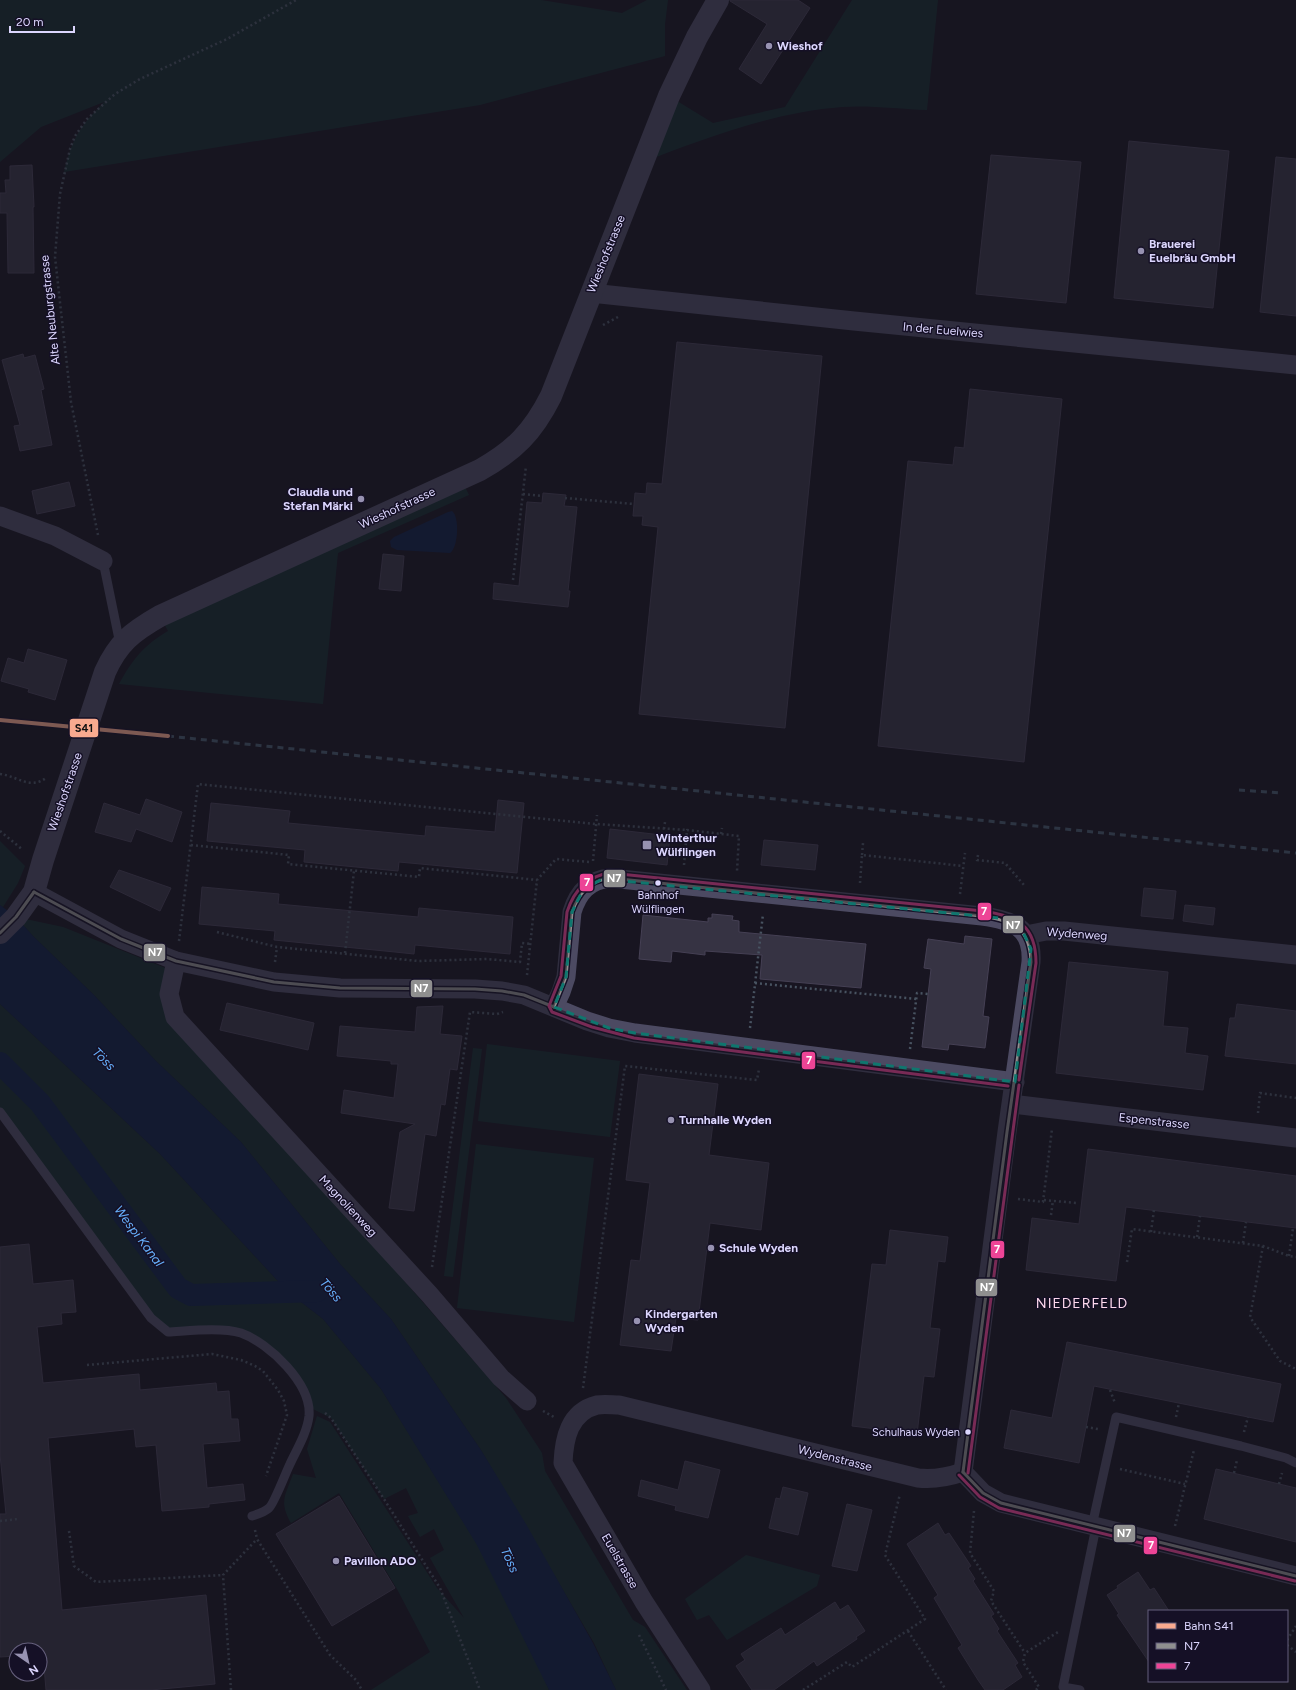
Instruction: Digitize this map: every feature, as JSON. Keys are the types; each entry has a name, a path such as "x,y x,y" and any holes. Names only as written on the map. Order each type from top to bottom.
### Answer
{"street":[{"name":"Wieshofstrasse","path":"0,933 16,917 34,892 43,860 105,672 120,645 139,629 160,616 480,470 504,456 530,431 545,408 668,96 697,37 718,0"},
{"name":"In der Euelwies","path":"591,293 1296,365"},
{"path":"0,516 55,536 103,561"},
{"path":"554,1007 565,981 575,904 583,890 595,882 610,878 958,913 1008,921 1016,925 1026,935 1031,949 1032,962 963,1472 983,1493 1001,1503 1296,1576"},
{"path":"34,892 122,939 176,961 274,982 340,988 475,989 524,995 587,1021 609,1028 635,1033 1015,1082"},
{"name":"Wydenweg","path":"1026,935 1046,931 1064,931 1296,955"},
{"name":"Magnolienweg","path":"176,961 169,994 175,1016 304,1159 429,1294 501,1378 527,1401"},
{"name":"Espenstrasse","path":"1012,1104 1296,1138"},
{"name":"Wydenstrasse","path":"571,1426 581,1412 598,1405 620,1405 918,1478 941,1478 963,1472"},
{"name":"Euelstrasse","path":"571,1426 564,1443 563,1463 644,1602 701,1690"}],"lane":[{"path":"103,561 120,645"},
{"path":"0,1112 151,1318 168,1332 212,1330 240,1333 263,1344 284,1362 302,1387 309,1407 309,1416 305,1433 270,1508 252,1516"},
{"path":"1080,1690 1063,1687 1105,1466 1116,1418 1198,1436 1286,1458 1296,1463"}],"path":[{"name":"Alte Neuburgstrasse","path":"103,561 71,402 55,258 60,194 70,149 75,136 87,119 115,94 140,79 227,39 296,0"},
{"path":"513,580 527,462"},
{"path":"523,494 543,496"},
{"path":"565,498 634,504"},
{"path":"0,774 34,784 47,778"},
{"path":"179,942 198,784 596,824 687,830 740,836 736,875"},
{"path":"524,995 531,944 537,880 556,859 593,862 596,815"},
{"path":"664,829 665,822"},
{"path":"721,834 722,828"},
{"path":"683,870 687,830"},
{"path":"0,831 30,856 43,860"},
{"path":"858,903 863,843"},
{"path":"191,845 289,855 288,864 354,871 419,877 420,868 537,880"},
{"path":"958,913 965,853"},
{"path":"978,855 977,860 1005,863 1024,885"},
{"path":"862,856 963,866"},
{"path":"345,953 354,871"},
{"path":"750,1034 765,894"},
{"path":"217,932 277,947 418,960 487,959 520,962 522,943 531,944"},
{"path":"755,983 916,999"},
{"path":"909,1054 917,993 928,994"},
{"path":"429,1294 470,1012 497,1014"},
{"path":"598,1405 582,1387 625,1066 757,1080 759,1066"},
{"path":"1255,1133 1260,1093 1296,1098"},
{"path":"1044,1200 1053,1123"},
{"path":"1012,1199 1043,1202 1044,1200 1053,1200 1076,1203"},
{"path":"1051,1215 1053,1200"},
{"path":"1151,1232 1154,1210"},
{"path":"1197,1238 1200,1216"},
{"path":"1243,1244 1246,1222"},
{"path":"1289,1256 1293,1228"},
{"path":"1127,1262 1132,1229 1263,1246 1296,1258"},
{"path":"1263,1246 1250,1317 1280,1361 1296,1369"},
{"path":"87,1365 212,1354 242,1360 263,1371 278,1390 284,1401 287,1415 265,1480"},
{"path":"527,1401 571,1426"},
{"path":"309,1407 321,1409 331,1418 440,1588 480,1690"},
{"path":"1174,1528 1198,1436"},
{"path":"1105,1466 1186,1484"},
{"path":"803,1690 847,1662 852,1667 926,1619 885,1555 902,1486"},
{"path":"974,1510 970,1553 994,1591 991,1601 1025,1653"},
{"path":"252,1516 257,1539 330,1656 356,1680 362,1690"},
{"path":"0,1521 18,1519"},
{"path":"69,1531 74,1566 96,1582 223,1575 257,1539"},
{"path":"223,1575 231,1690"},
{"path":"1288,1638 1296,1626"},
{"path":"1036,1690 1039,1688 1023,1662 1025,1653 1058,1632 1061,1628"},
{"path":"908,1631 946,1690"},
{"path":"1288,1646 1296,1652"}],"highlighted area":[{"path":"602,879 999,918 1022,930 1031,949 1015,1082 635,1033 609,1028 554,1007 566,977 572,912 583,890"}],"green space":[{"path":"0,0 541,0 622,13 647,0 668,0 665,24 665,56 480,105 64,172 78,133 88,119 104,102 41,127 0,162"},
{"path":"852,0 938,0 927,110 842,107 791,114 716,135 643,162 669,96 713,123 785,107"},
{"path":"461,479 469,495 338,553 323,704 119,684 139,654 152,642 168,631 160,616"},
{"path":"0,841 25,866 18,883 3,907 0,905"},
{"path":"16,917 63,927 173,971 175,1017 506,1398 542,1453 545,1471 633,1620 645,1627 687,1690 616,1690 594,1643 481,1450 391,1319 341,1265 241,1142 156,1061 94,995 33,936"},
{"path":"0,1004 160,1154 288,1292 323,1319 381,1389 477,1544 549,1690 371,1690 430,1652 397,1589 339,1493 291,1523 287,1516 284,1499 293,1474 316,1478 307,1449 317,1416 330,1422 437,1588 464,1618 430,1558 444,1550 434,1529 420,1537 408,1516 418,1513 406,1488 384,1499 331,1418 309,1407 284,1362 240,1333 168,1332 151,1318 0,1112"},
{"path":"487,1044 620,1061 610,1137 478,1121"},
{"path":"473,1048 482,1049 453,1277 444,1276"},
{"path":"476,1144 594,1158 574,1322 457,1308"},
{"path":"746,1555 820,1575 817,1586 727,1640 709,1615 697,1620 685,1599"}],"water":[{"path":"452,511 455,514 457,532 455,545 450,553 397,550 391,547 390,541 394,537"},
{"name":"Töss","path":"0,905 16,917 33,936 94,995 156,1061 241,1142 341,1265 391,1319 481,1450 526,1524 593,1643 616,1690 549,1690 477,1545 381,1389 323,1319 288,1292 160,1154 0,1004"}],"building":[{"name":"Wieshof","path":"730,0 798,0 810,8 761,84 739,69 767,24"},
{"path":"1129,141 1229,151 1213,308 1114,298"},
{"path":"991,155 1081,162 1066,303 976,294"},
{"path":"1276,157 1296,159 1296,316 1260,312"},
{"path":"32,165 34,207 34,273 8,273 7,213 0,213 0,193 6,193 5,180 10,180 10,166"},
{"path":"677,342 822,356 785,728 639,714 658,527 642,525 643,516 633,516 635,493 646,494 647,483 662,484"},
{"path":"23,354 24,358 35,355 44,389 41,390 52,445 20,451 14,426 20,425 2,360"},
{"path":"970,389 1062,399 1024,762 878,746 908,461 953,465 955,447 964,448"},
{"path":"69,482 75,506 37,514 32,491"},
{"path":"543,493 566,495 564,506 577,507 568,591 570,591 568,607 493,599 494,583 519,586 527,502 542,503"},
{"path":"383,554 404,556 401,591 379,589"},
{"path":"28,649 67,660 55,700 28,692 29,689 1,681 8,658 24,663"},
{"path":"146,799 182,812 172,842 136,829 131,842 95,832 104,803 140,815"},
{"path":"498,800 524,803 517,873 399,862 398,871 304,862 305,850 207,841 211,803 290,811 288,823 425,836 426,826 495,832"},
{"path":"610,829 670,836 667,865 607,858"},
{"path":"764,840 818,845 815,870 761,865"},
{"path":"119,870 171,888 160,911 110,887"},
{"path":"202,887 279,894 278,904 418,917 419,908 513,917 510,954 415,945 414,954 274,940 275,931 199,924"},
{"path":"1144,888 1176,891 1173,919 1141,916"},
{"path":"1185,905 1215,908 1213,925 1183,921"},
{"path":"712,914 733,916 732,920 739,921 739,932 866,944 861,988 760,979 762,955 705,951 705,955 672,951 671,962 639,959 643,915 708,922 708,918 712,918"},
{"path":"965,936 992,939 983,1016 989,1017 985,1048 949,1044 948,1050 922,1047 931,969 924,968 928,939 964,944"},
{"path":"1069,962 1168,972 1163,1026 1188,1028 1185,1053 1208,1056 1203,1090 1056,1073"},
{"path":"227,1003 314,1023 308,1050 220,1030"},
{"path":"1237,1004 1296,1011 1296,1064 1225,1056 1230,1018 1235,1018"},
{"path":"443,1006 440,1034 462,1036 457,1070 450,1069 445,1105 441,1104 436,1136 425,1134 414,1211 389,1208 400,1132 415,1124 341,1113 344,1090 394,1098 398,1064 391,1064 391,1061 337,1056 340,1026 415,1032 417,1007"},
{"path":"639,1074 718,1084 709,1155 769,1163 761,1230 710,1223 698,1320 676,1318 671,1351 620,1345 631,1260 640,1261 650,1183 626,1180"},
{"path":"1088,1149 1296,1176 1296,1228 1126,1207 1116,1281 1026,1270 1032,1218 1079,1224"},
{"path":"890,1230 948,1237 945,1262 938,1261 930,1328 940,1329 934,1377 924,1376 917,1434 852,1426 872,1264 886,1265"},
{"path":"29,1244 33,1284 73,1280 76,1312 61,1313 62,1324 37,1327 43,1383 139,1374 140,1390 216,1383 217,1392 229,1391 231,1419 238,1419 240,1441 203,1444 207,1488 243,1484 245,1500 209,1504 209,1507 162,1511 156,1445 136,1447 134,1429 48,1438 62,1610 206,1595 215,1684 151,1690 46,1690 45,1682 48,1682 48,1642 8,1642 8,1656 0,1657 0,1514 6,1514 0,1455 0,1247"},
{"path":"1067,1342 1281,1384 1273,1422 1094,1386 1079,1463 1004,1448 1011,1410 1052,1418"},
{"path":"685,1461 720,1470 708,1518 675,1510 676,1506 638,1496 641,1480 678,1490"},
{"path":"1216,1469 1296,1488 1296,1542 1204,1519"},
{"path":"783,1487 808,1493 798,1535 769,1528 776,1498 780,1499"},
{"name":"Pavillon ADO","path":"339,1496 395,1588 332,1626 276,1534"},
{"path":"847,1504 872,1510 857,1571 832,1566"},
{"path":"938,1523 945,1535 949,1533 971,1566 968,1568 975,1579 973,1581 994,1614 991,1616 999,1629 997,1631 1018,1663 1015,1665 1022,1677 1003,1690 985,1690 978,1680 958,1648 962,1645 934,1598 938,1595 907,1544"},
{"path":"1138,1572 1150,1590 1154,1588 1168,1610 1148,1610 1148,1661 1117,1615 1119,1614 1107,1595 1118,1588 1117,1586"},
{"path":"835,1602 840,1610 848,1605 865,1631 856,1637 857,1639 817,1666 814,1661 774,1690 752,1690 736,1666 745,1660 741,1654 781,1628 785,1635"}],"waterway":[{"name":"Wespi Kanal","path":"0,1063 40,1103 178,1288 191,1295 317,1291"}],"railway":[{"path":"168,736 1296,853"},
{"path":"1239,790 1282,793"}],"rail line":[{"name":"S41","path":"0,720 168,736"}],"transit line":[{"name":"7","path":"1008,1086 634,1038 592,1027 552,1012 549,1006 561,976 567,912 570,904 573,897 582,885 595,877 610,873 983,911 1006,916 1015,920 1028,931 1035,950 1036,963 1019,1080"},
{"name":"N7","path":"554,1007 566,977 572,912 575,905 578,899 591,885 610,878 982,916 1003,920 1018,928 1023,933 1030,950 1031,962 1007,1132 963,1472"},
{"name":"N7","path":"34,892 121,939 176,961 274,982 340,988 475,989 502,991 524,995 554,1007"},
{"name":"N7","path":"0,933 16,917 34,892"},
{"name":"7","path":"968,1473 1019,1085"},
{"name":"N7","path":"963,1472 983,1493 1001,1503 1296,1576"},
{"name":"7","path":"959,1475 980,1497 999,1508 1295,1581"}],"place":[{"name":"Wieshof","path":"769,46"},
{"name":"Brauerei Euelbräu GmbH","path":"1141,251"},
{"name":"Claudia und Stefan Märki","path":"361,499"},
{"name":"Winterthur Wülflingen","path":"647,845"},
{"name":"Bahnhof Wülflingen","path":"658,883"},
{"name":"Turnhalle Wyden","path":"671,1120"},
{"name":"Schule Wyden","path":"711,1248"},
{"name":"Kindergarten Wyden","path":"637,1321"},
{"name":"Schulhaus Wyden","path":"968,1432"},
{"name":"Pavillon ADO","path":"336,1561"}],"district":[{"name":"NIEDERFELD","path":"1082,1303"}]}
